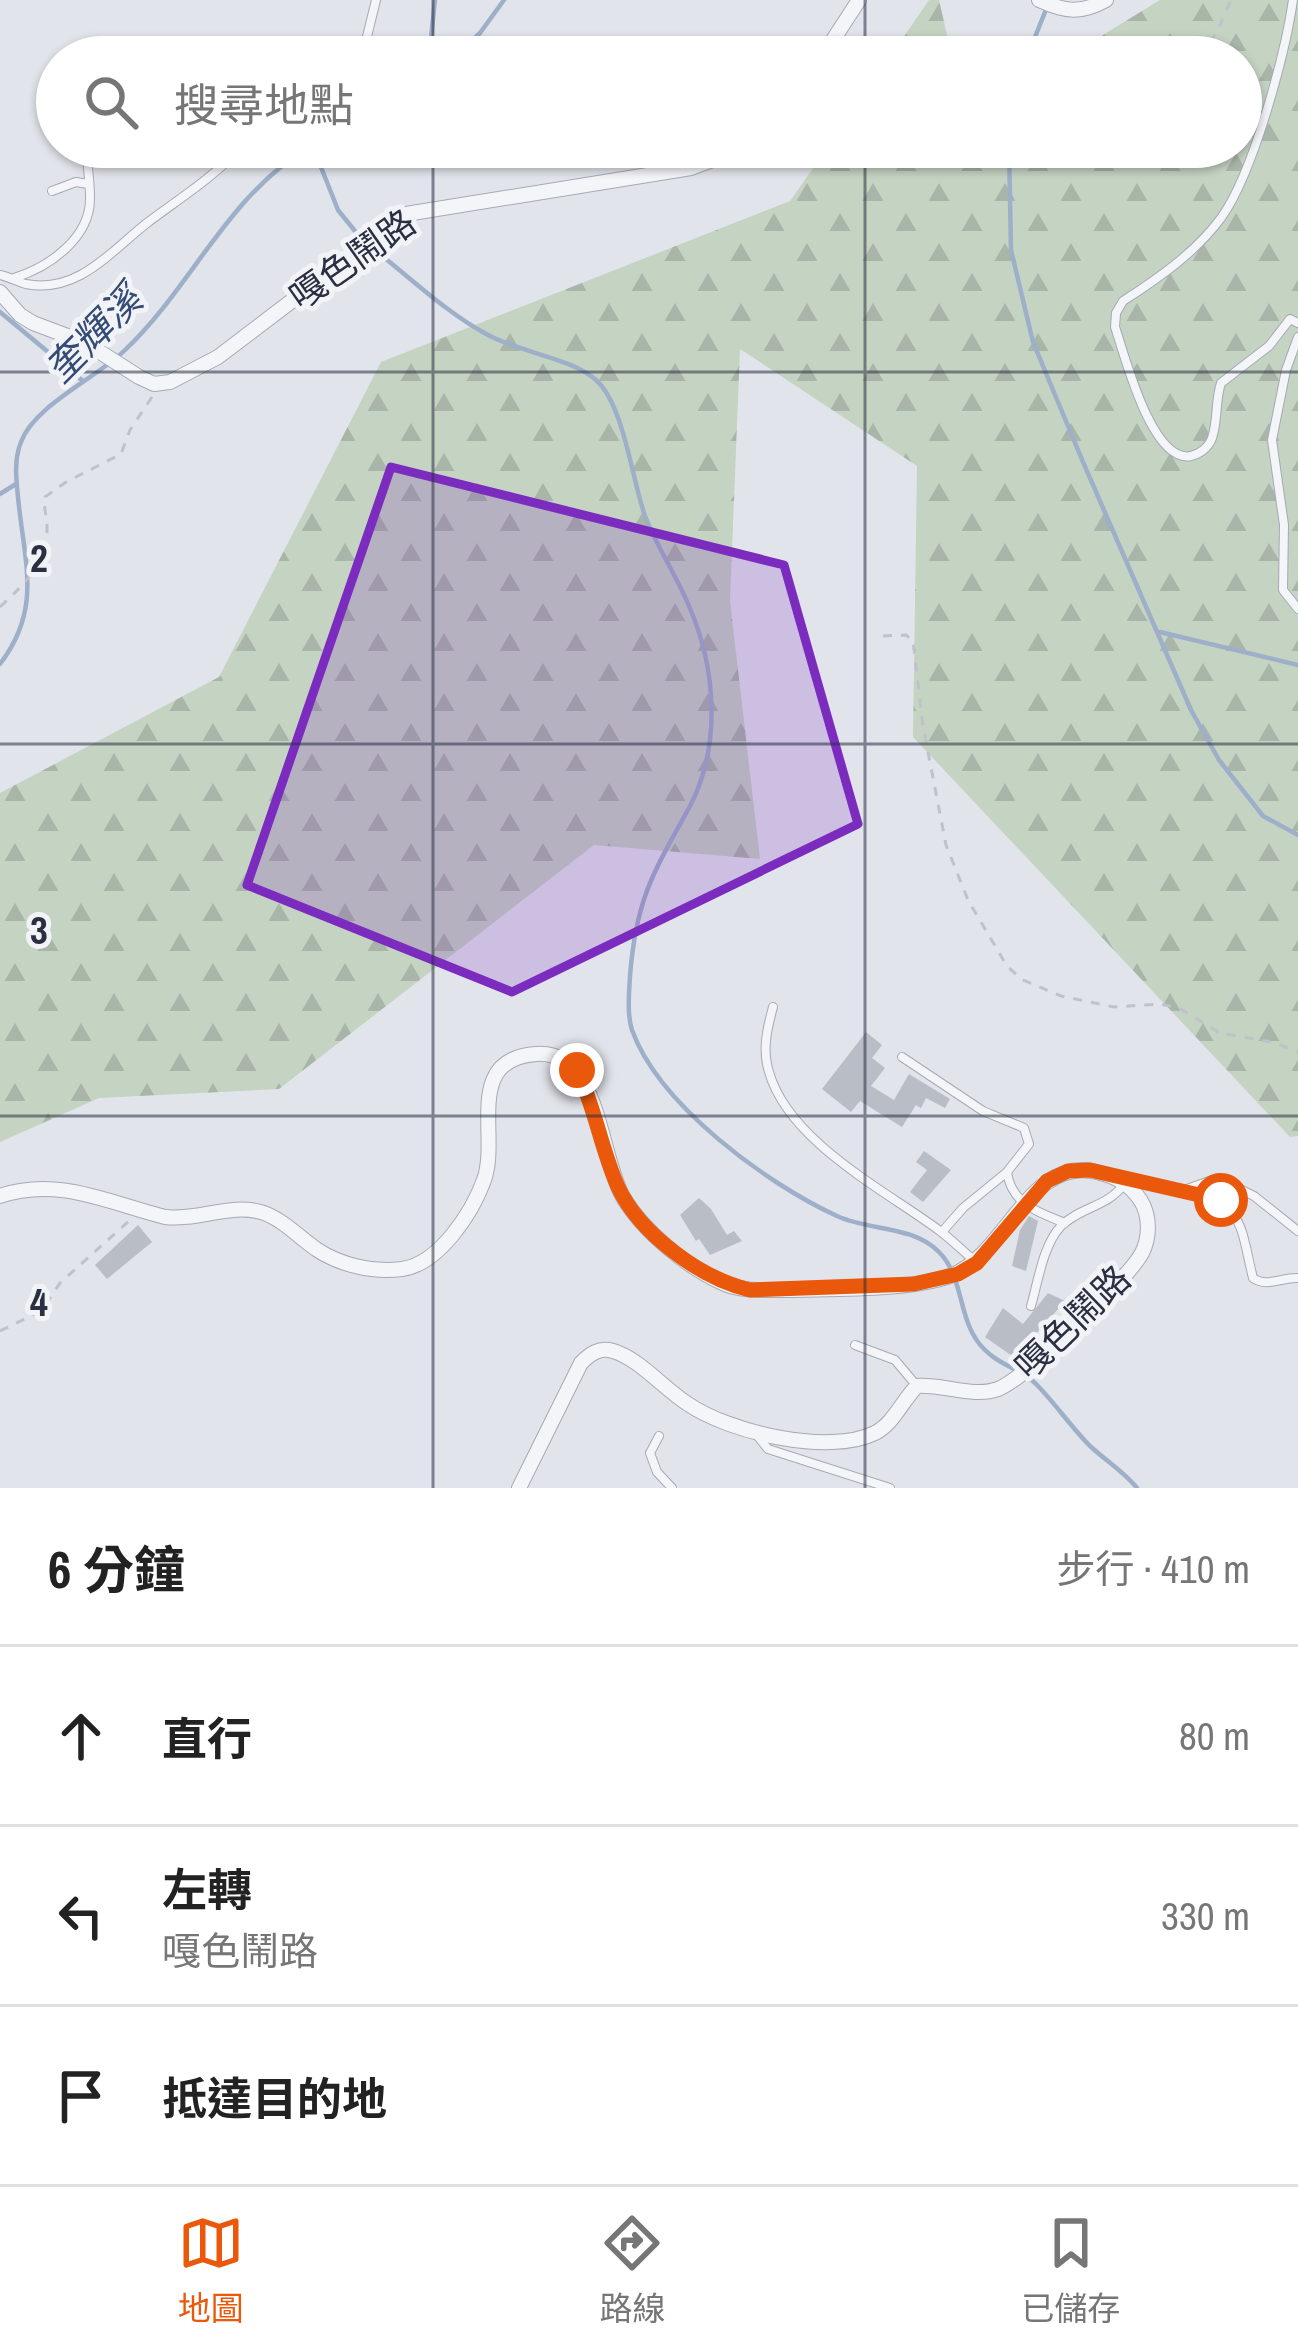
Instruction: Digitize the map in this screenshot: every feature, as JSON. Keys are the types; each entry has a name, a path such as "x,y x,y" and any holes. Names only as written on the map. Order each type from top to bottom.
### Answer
{"street":[{"path":"836,36 859,0"},
{"path":"1040,0 1066,11 1087,10 1106,0"},
{"name":"嘎色鬧路","path":"154,384 170,382 218,357 406,214 691,168"},
{"path":"0,292 20,315 86,343 154,384"},
{"path":"0,1196 48,1186 184,1220 243,1210 263,1213 340,1262 368,1269 423,1264 441,1250 484,1179 487,1116 496,1072 511,1059 537,1054 558,1056 577,1070 624,1199 674,1251 726,1284 750,1290 940,1280 977,1263 1047,1181 1068,1171 1090,1170 1122,1180"},
{"name":"嘎色鬧路","path":"917,1386 995,1390 1012,1382 1081,1320 1141,1255 1149,1234 1146,1209 1122,1180"},
{"path":"519,1488 581,1363 605,1348 620,1353 689,1406 755,1433 802,1440 854,1440 876,1433 917,1386"}],"lane":[{"path":"367,36 376,0"},
{"path":"1262,118 1293,0"},
{"path":"12,278 38,269 68,246 86,219 87,168"},
{"path":"0,275 43,284 94,269 221,168"},
{"path":"1246,168 1220,220 1165,273 1123,302 1116,314 1115,327 1161,443 1181,456 1194,456 1211,440 1220,382 1269,346 1285,322 1298,323"},
{"path":"52,191 76,182 88,184"},
{"path":"1298,337 1272,440 1284,525 1283,590 1298,609"},
{"path":"773,1007 766,1055 770,1076 784,1101 837,1158 942,1232 977,1263"},
{"path":"902,1057 983,1111 1024,1128 1029,1144 1007,1172 942,1232"},
{"path":"1007,1172 1024,1206 1065,1223"},
{"path":"1184,1190 1210,1178 1227,1181 1298,1231"},
{"path":"1030,1306 1054,1237 1065,1223 1106,1202 1122,1180 1221,1200 1241,1225 1253,1278 1270,1283 1298,1278"},
{"path":"855,1345 895,1360 917,1386"},
{"path":"755,1433 768,1449 890,1488"},
{"path":"659,1436 650,1454 656,1472 672,1488"}],"path":[{"path":"1214,36 1231,0"},
{"path":"0,607 42,560 45,497 121,454 130,430 150,402 154,384"},
{"path":"883,636 906,635 913,641 923,726 946,845 968,899 1007,967 1021,980 1061,996 1114,1006 1179,1008 1220,1033 1277,1043 1298,1053"},
{"path":"0,1331 41,1311 60,1283 141,1211"}],"highlighted area":[{"path":"391,467 784,565 858,824 512,992 247,885"}],"green space":[{"path":"929,0 939,0 947,36 904,36"},
{"path":"1160,0 1298,0 1298,1136 1290,1137 913,737 917,466 740,349 730,601 760,859 594,845 279,1089 99,1098 0,1142 0,793 219,677 381,362 790,201 813,168 1262,168 1262,36 1101,36"}],"building":[{"path":"866,1032 882,1045 872,1058 885,1068 871,1086 894,1100 909,1074 950,1099 945,1108 926,1098 902,1127 860,1101 851,1112 822,1089"},
{"path":"924,1151 951,1170 923,1202 910,1192 927,1170 916,1162"},
{"path":"699,1198 727,1235 734,1231 742,1241 710,1255 696,1241 680,1215"},
{"path":"1029,1216 1038,1221 1026,1271 1012,1266 1020,1230"},
{"path":"138,1225 152,1242 107,1279 95,1265"},
{"path":"1048,1293 1065,1301 1015,1358 985,1337 1003,1308 1023,1324"}],"waterway":[{"path":"431,36 435,0"},
{"name":"奎輝溪","path":"477,36 504,0"},
{"path":"1035,36 1047,7"},
{"name":"奎輝溪","path":"0,664 22,623 26,604 16,469 28,429 124,351 232,217 279,168"},
{"path":"321,168 338,210 363,241"},
{"path":"1009,168 1011,250 1033,342 1083,462 1191,710 1219,760 1263,816 1298,835"},
{"path":"372,248 472,326 573,366 596,380 614,407 645,516 698,630 712,707 707,759 700,784 648,888 633,949 629,1018 646,1058 690,1113 779,1184 837,1216 916,1237 939,1252 952,1272 978,1342 1036,1384 1090,1446 1137,1488"},
{"path":"0,312 83,381"},
{"path":"0,494 16,484"},
{"path":"1160,632 1298,665"}],"route":[{"path":"577,1070 624,1199 674,1251 726,1284 750,1290 914,1284 958,1274 977,1263 1047,1181 1068,1171 1090,1170 1221,1200"}]}
